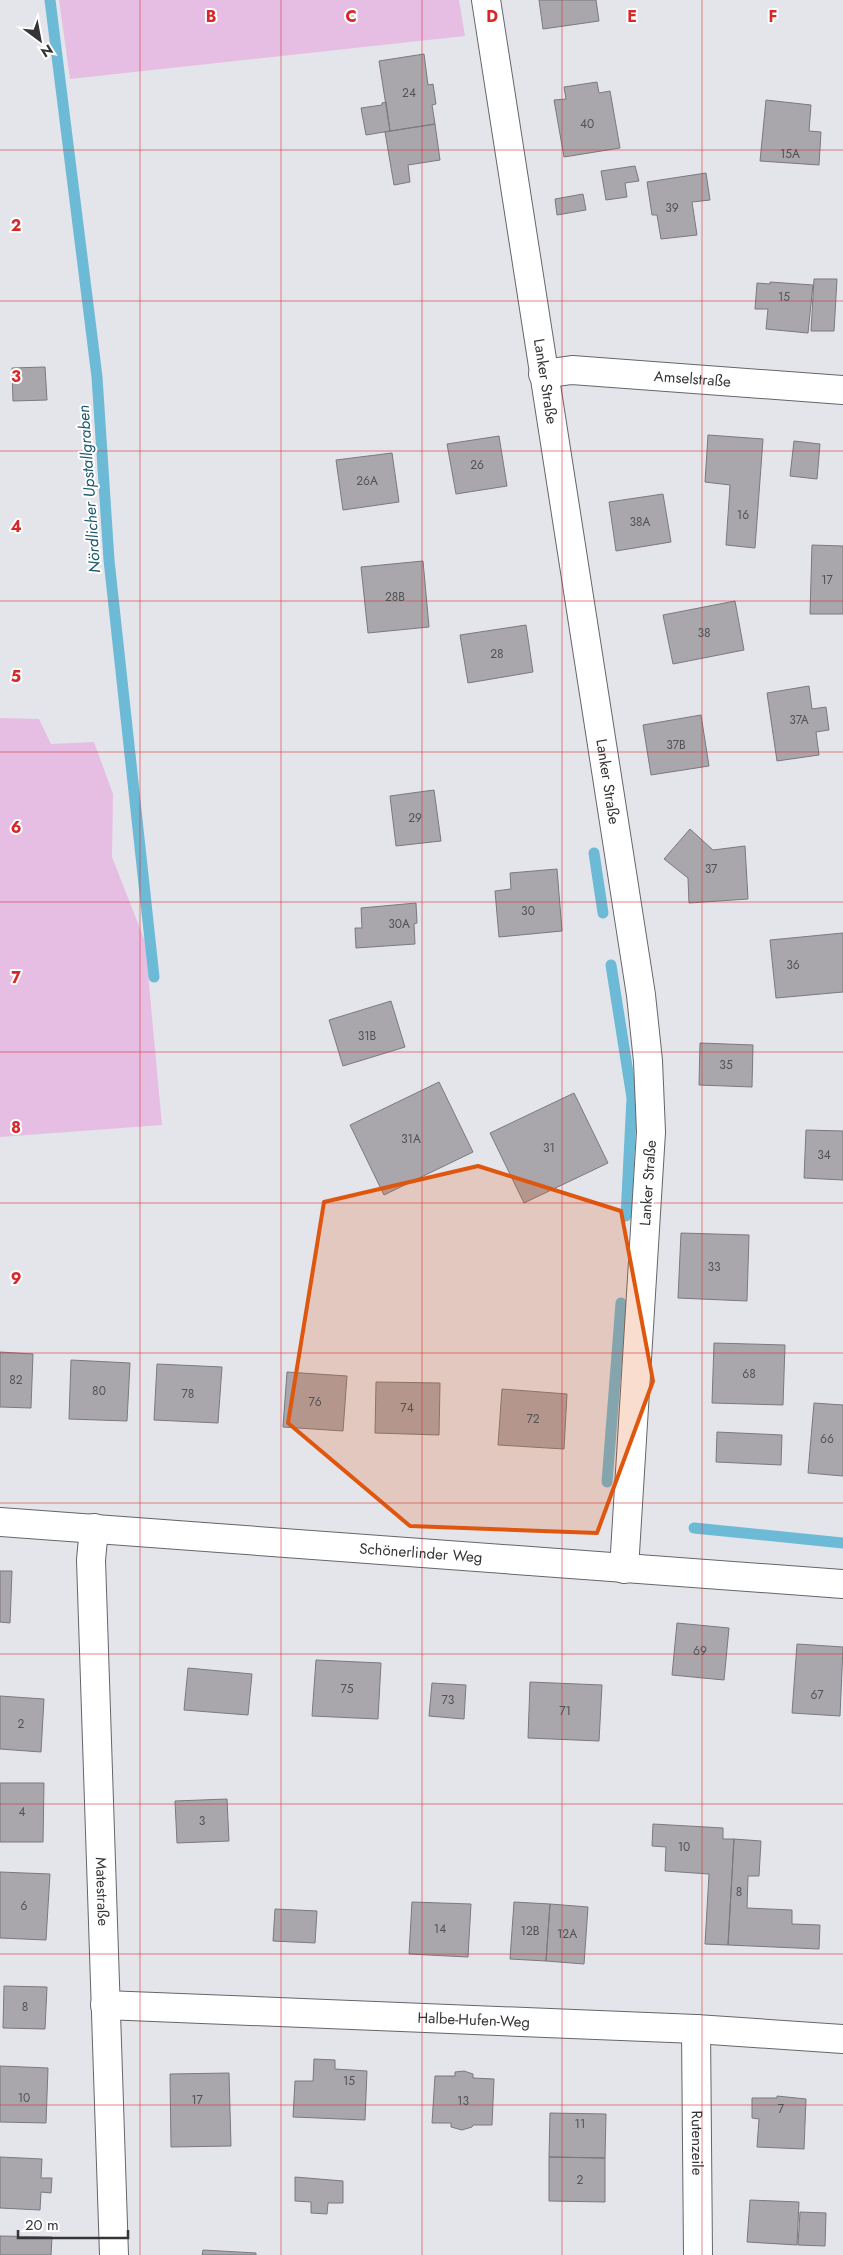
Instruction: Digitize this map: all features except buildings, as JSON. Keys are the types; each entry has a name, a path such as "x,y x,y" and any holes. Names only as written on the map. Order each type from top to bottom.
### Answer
{"street":[{"name":"Lanker Straße","path":"486,0 639,985 648,1062 651,1132 624,1569"},
{"name":"Amselstraße","path":"543,374 572,370 843,390"},
{"name":"Schönerlinder Weg","path":"0,1522 843,1584"},
{"name":"Matestraße","path":"94,1528 91,1560 114,2255"},
{"name":"Halbe-Hufen-Weg","path":"105,2005 696,2029 843,2040"},
{"name":"Rutenzeile","path":"696,2029 698,2255"}],"highlighted area":[{"path":"478,1166 621,1211 653,1381 597,1533 410,1526 288,1423 324,1202"}],"shaded area":[{"path":"59,0 459,0 465,36 70,79"},
{"path":"0,718 39,719 51,744 94,742 113,794 112,857 145,941 162,1125 0,1137"}],"waterway":[{"name":"Nördlicher Upstallgraben","path":"50,0 97,377 109,560 154,977"},
{"name":"Nördlicher Upstallgraben","path":"594,853 603,913"},
{"name":"Nördlicher Upstallgraben","path":"611,965 632,1098 626,1216"},
{"name":"Nördlicher Upstallgraben","path":"607,1482 621,1303"},
{"name":"Nördlicher Upstallgraben","path":"694,1528 843,1543"}]}
